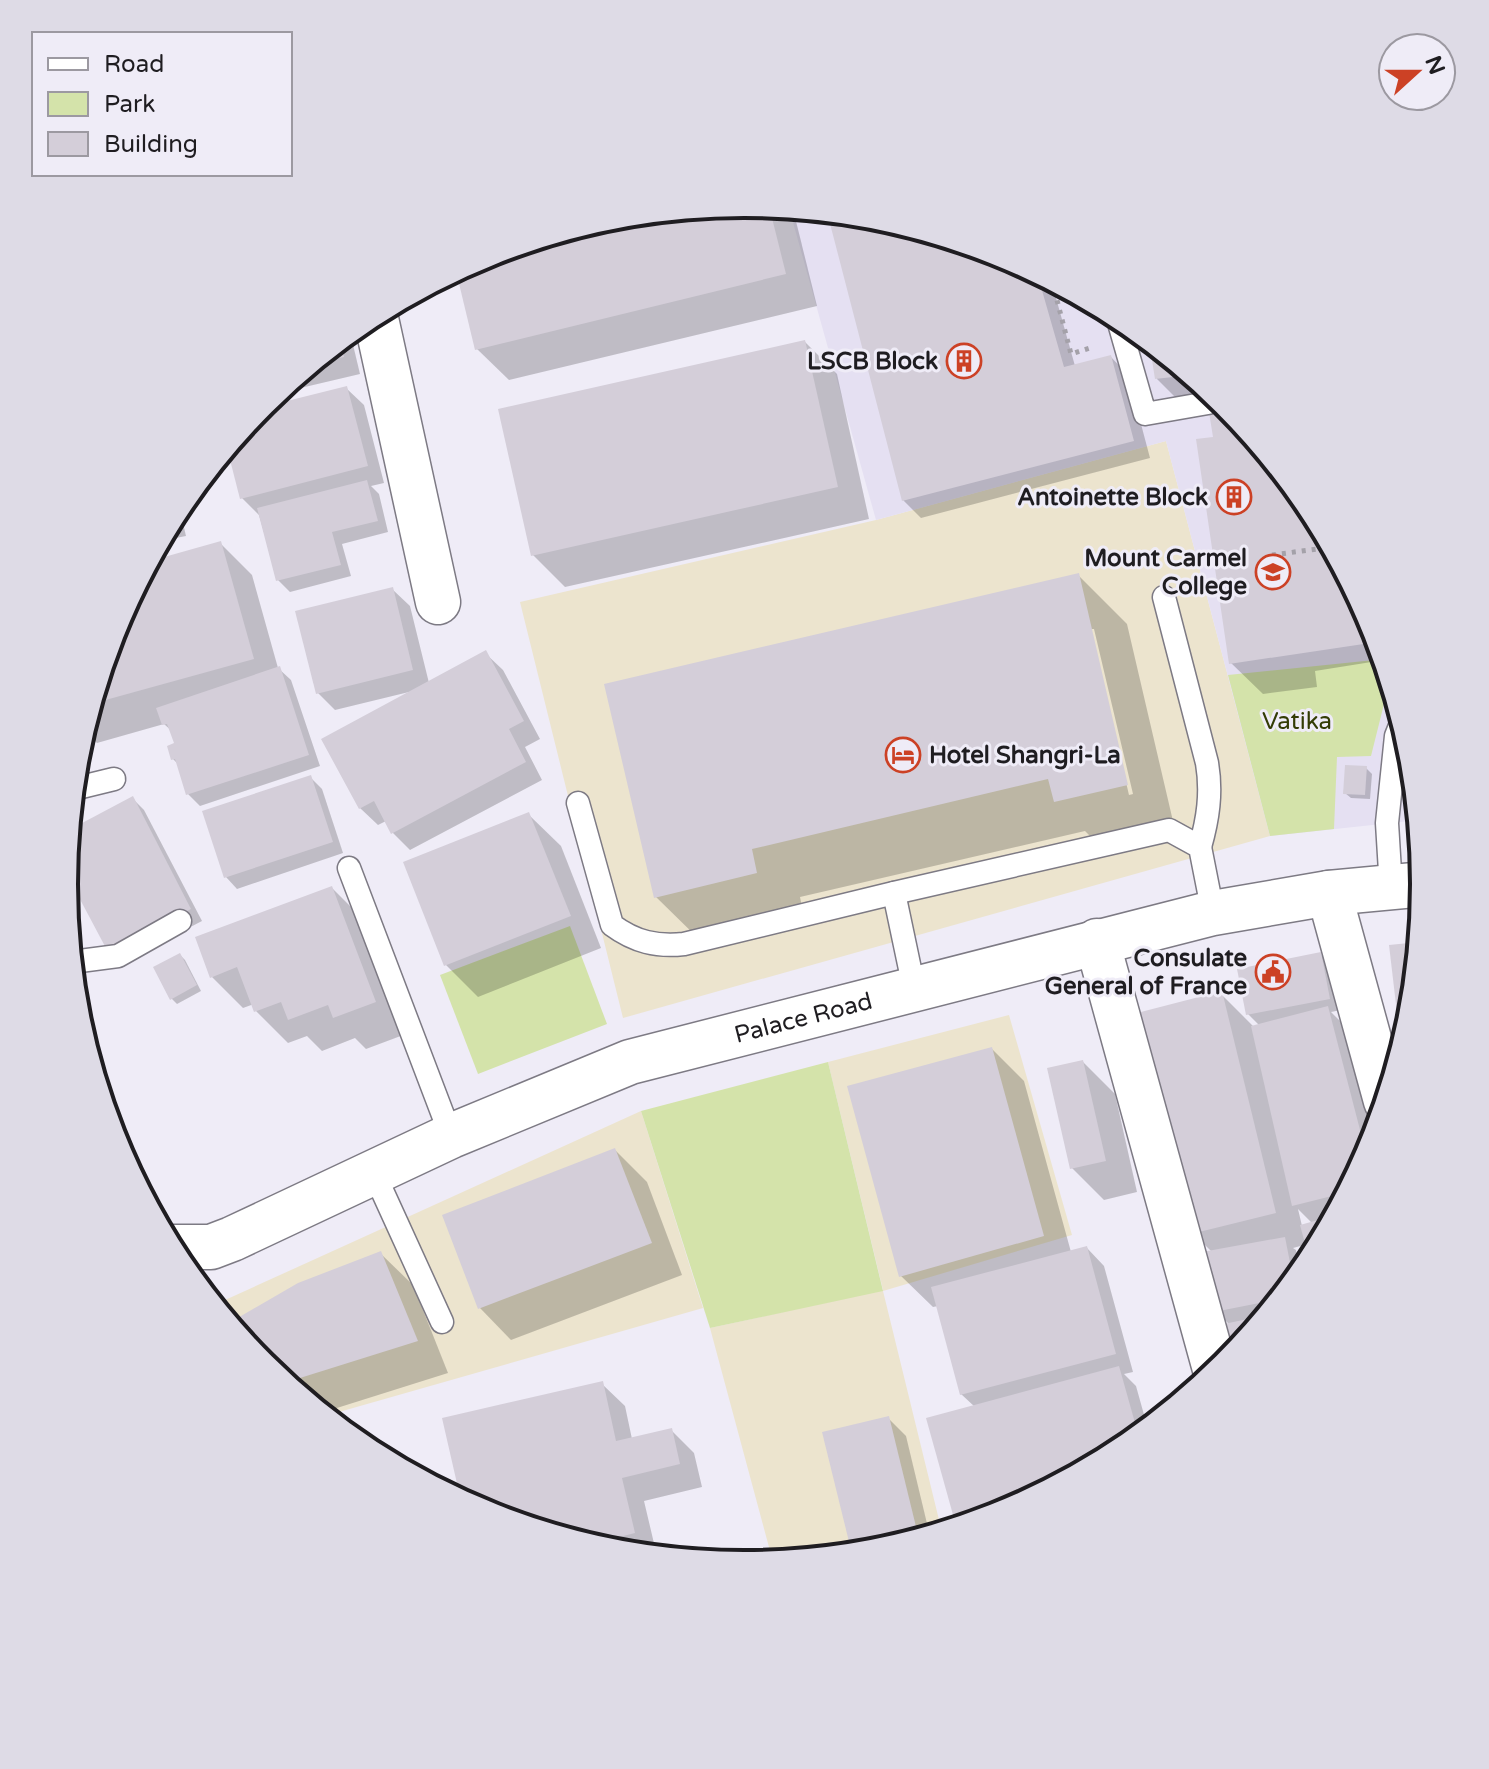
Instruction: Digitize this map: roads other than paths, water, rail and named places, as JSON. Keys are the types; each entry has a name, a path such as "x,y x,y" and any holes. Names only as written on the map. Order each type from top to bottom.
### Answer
{"street":[{"path":"378,328 438,602"},
{"name":"Palace Road","path":"191,1257 451,1136 630,1062 1213,913 1329,893 1408,886"},
{"path":"1329,893 1381,1082"},
{"path":"1097,941 1212,1359"}],"lane":[{"path":"1122,335 1145,414 1206,403"},
{"path":"1164,597 1209,772 1210,799 1200,847 1213,913"},
{"path":"1395,743 1387,823 1408,886"},
{"path":"86,786 114,779"},
{"path":"578,803 612,925 624,934 652,945 684,944 1169,830 1200,847"},
{"path":"349,868 451,1136"},
{"path":"894,893 914,988"},
{"path":"83,961 118,956 180,921"},
{"path":"374,1173 442,1322"}],"place":[{"name":"LSCB Block","path":"964,361"},
{"name":"Antoinette Block","path":"1234,497"},
{"name":"Mount Carmel College","path":"1273,572"},
{"name":"Hotel Shangri-La","path":"903,755"},
{"name":"Consulate General of France","path":"1273,972"}],"park label":[{"name":"Vatika","path":"1297,721"}]}
